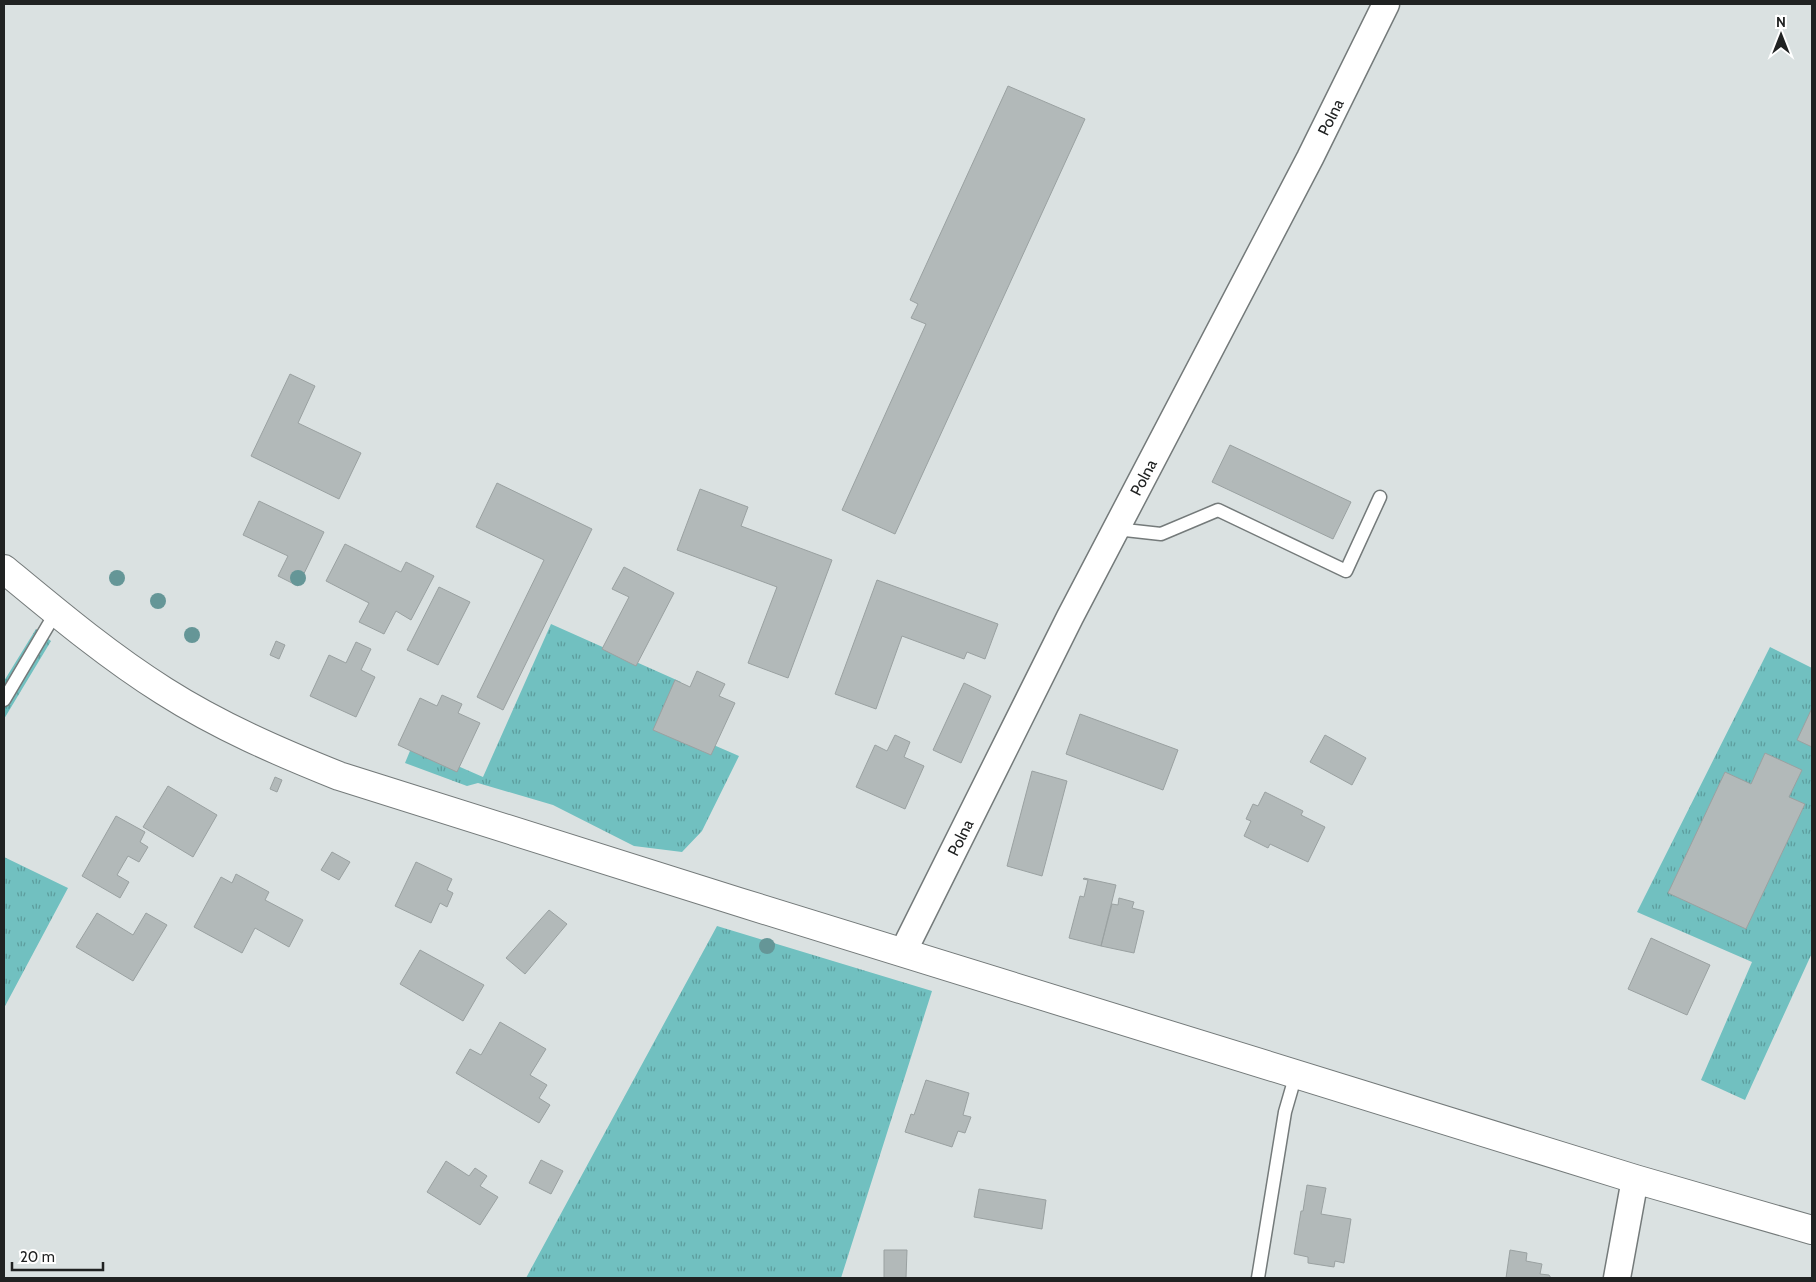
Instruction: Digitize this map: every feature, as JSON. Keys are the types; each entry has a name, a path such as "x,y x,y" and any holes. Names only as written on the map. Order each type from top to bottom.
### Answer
{"street":[{"name":"Polna","path":"903,952 1116,529 1310,158 1386,4"},
{"path":"4,569 114,657 172,696 217,721 320,769 420,802 1635,1179 1812,1230"},
{"path":"1617,1278 1635,1179"}],"lane":[{"path":"1116,529 1161,534 1218,510 1346,571 1380,497"},
{"path":"4,700 56,612"},
{"path":"1258,1278 1285,1112 1296,1074"}],"green space":[{"path":"551,624 681,682 663,723 739,756 702,831 682,852 634,846 553,805 478,783 467,786 405,763 412,746 483,777"},
{"path":"36,629 51,641 4,719 4,681"},
{"path":"1770,647 1812,668 1812,953 1745,1100 1701,1080 1752,962 1637,912"},
{"path":"4,857 68,888 4,1008"},
{"path":"717,926 932,991 841,1278 526,1278"}],"building":[{"path":"1008,86 1085,119 895,534 842,510 926,324 911,318 918,304 910,300"},
{"path":"290,374 315,386 298,423 361,453 339,499 251,456"},
{"path":"1230,445 1351,502 1333,539 1212,482"},
{"path":"497,483 592,529 503,710 477,697 544,560 476,527"},
{"path":"700,489 748,507 741,526 832,560 788,678 748,663 777,587 677,550"},
{"path":"259,501 324,532 298,586 278,576 288,556 243,535"},
{"path":"345,544 401,572 406,562 434,576 411,620 396,611 384,634 359,622 369,603 326,581"},
{"path":"624,567 674,593 636,666 602,649 629,597 612,589"},
{"path":"877,580 998,624 985,659 967,652 964,659 902,636 876,709 835,694"},
{"path":"439,587 470,602 438,665 407,650"},
{"path":"276,641 285,645 279,659 270,655"},
{"path":"356,642 371,649 361,670 375,677 356,717 310,696 329,655 346,663"},
{"path":"697,671 725,684 719,696 735,703 711,755 653,730 675,680 690,687"},
{"path":"964,683 991,696 961,763 933,750"},
{"path":"442,695 462,704 458,713 480,723 457,772 398,745 420,698 437,706"},
{"path":"1812,708 1812,747 1797,740"},
{"path":"1080,714 1178,750 1163,790 1066,754"},
{"path":"895,735 910,742 904,757 924,766 905,809 856,787 875,745 887,751"},
{"path":"1325,735 1366,758 1352,785 1310,762"},
{"path":"1765,753 1802,770 1789,797 1805,804 1746,929 1668,893 1725,772 1751,784"},
{"path":"1032,771 1067,781 1042,876 1007,866"},
{"path":"275,777 282,780 277,792 270,789"},
{"path":"168,786 217,815 193,857 143,827"},
{"path":"1265,792 1303,811 1301,815 1325,827 1308,862 1270,844 1268,848 1244,836 1251,821 1246,819 1253,804 1258,806"},
{"path":"116,816 145,832 140,842 148,847 139,862 128,856 117,875 129,882 120,898 82,876"},
{"path":"332,852 350,862 339,880 321,870"},
{"path":"416,862 452,879 447,890 453,893 447,907 440,903 431,923 395,906"},
{"path":"236,874 269,892 265,900 303,920 289,947 255,928 242,953 194,927 221,877 232,883"},
{"path":"1084,878 1116,885 1101,946 1069,938 1080,896 1084,897 1088,880"},
{"path":"1119,898 1134,902 1132,908 1144,911 1134,953 1101,946 1112,904 1118,905"},
{"path":"549,910 567,924 525,974 506,958"},
{"path":"97,913 133,935 146,913 167,925 133,981 76,947"},
{"path":"1651,938 1710,965 1687,1015 1628,989"},
{"path":"420,950 484,985 463,1021 400,984"},
{"path":"500,1022 546,1049 530,1075 547,1085 539,1098 550,1105 539,1123 456,1073 470,1049 481,1055"},
{"path":"926,1080 969,1093 963,1115 971,1117 965,1133 958,1131 952,1147 905,1132 911,1114 914,1115"},
{"path":"541,1160 563,1171 551,1194 529,1183"},
{"path":"446,1161 469,1176 475,1168 487,1176 480,1186 498,1197 480,1225 427,1192"},
{"path":"1307,1185 1326,1188 1321,1214 1351,1219 1344,1263 1335,1261 1334,1267 1308,1263 1308,1257 1294,1254"},
{"path":"979,1189 1046,1200 1042,1229 974,1217"},
{"path":"884,1250 907,1250 906,1278 884,1278"},
{"path":"1510,1250 1527,1253 1526,1261 1542,1264 1540,1274 1549,1275 1551,1278 1506,1278"}]}
